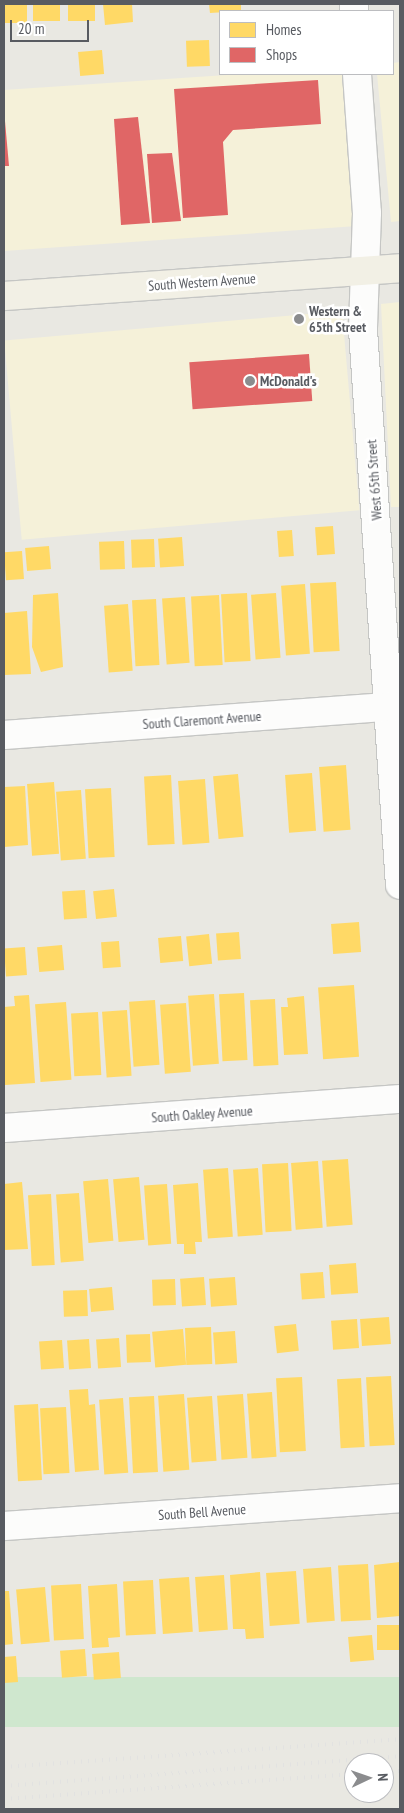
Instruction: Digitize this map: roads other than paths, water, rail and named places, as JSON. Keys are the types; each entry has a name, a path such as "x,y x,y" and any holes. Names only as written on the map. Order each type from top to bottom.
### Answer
{"main road":[{"name":"South Western Avenue","path":"4,296 400,268"}],"street":[{"name":"West 65th Street","path":"357,75 367,213 363,271 363,330 395,706 400,885"},
{"name":"South Claremont Avenue","path":"4,735 395,706"},
{"name":"South Oakley Avenue","path":"4,1128 400,1099"},
{"name":"South Bell Avenue","path":"4,1526 400,1498"}],"railway":[{"path":"4,1767 400,1739"},
{"path":"4,1786 400,1756"},
{"path":"394,1771 400,1771"},
{"path":"4,1799 344,1775"}],"place":[{"name":"Western & 65th Street","path":"299,319"},
{"name":"McDonald's","path":"250,381"}]}
